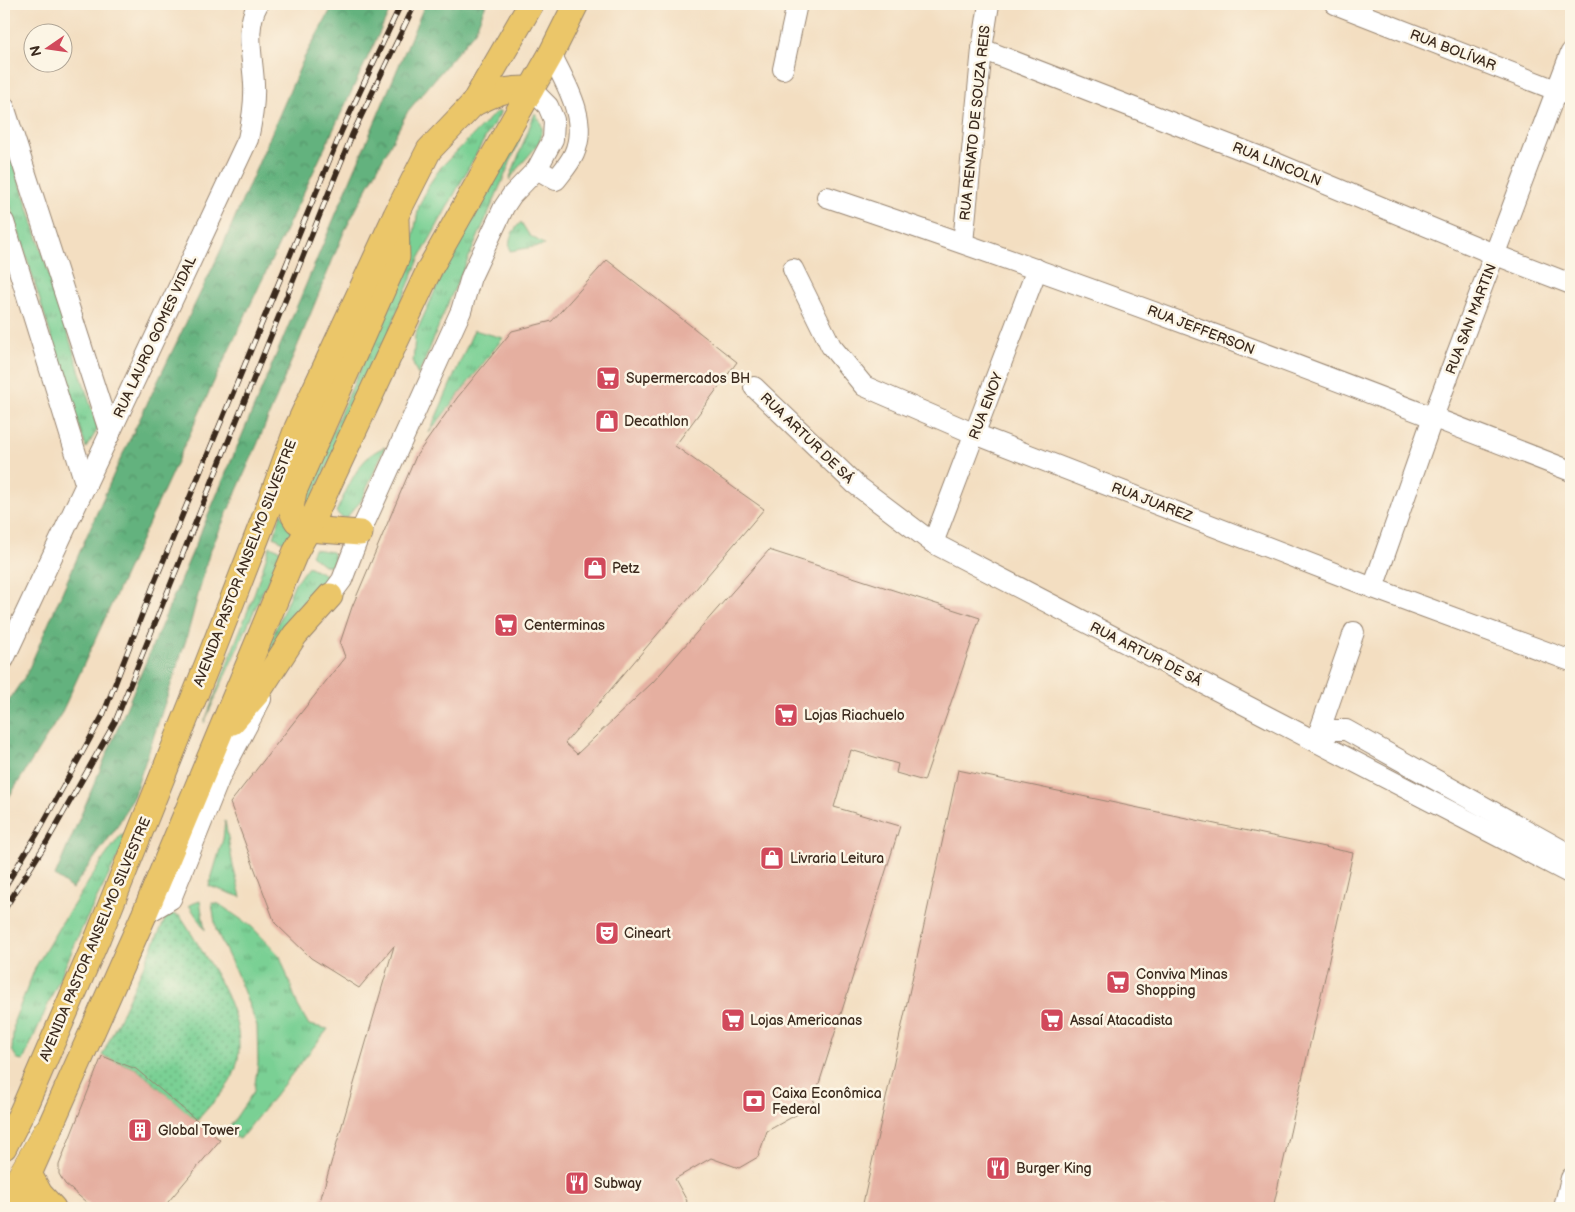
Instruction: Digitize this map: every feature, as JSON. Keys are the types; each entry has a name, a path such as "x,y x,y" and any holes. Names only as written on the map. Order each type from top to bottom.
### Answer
{"highway":[{"path":"37,1205 21,1198 22,1177 47,1132"},
{"path":"4,1197 37,1205"}],"main road":[{"name":"AVENIDA PASTOR ANSELMO SILVESTRE","path":"4,1147 22,1112 98,938 264,519 297,428 396,214 429,150 473,104 500,54 531,4"},
{"path":"47,1132 144,914 296,553 430,268 551,54 576,4"},
{"path":"473,104 512,88 531,89"},
{"path":"360,533 308,529 297,521 291,508 294,491 397,257 396,214"},
{"path":"219,737 258,692 295,635 330,596"}],"street":[{"name":"RUA LAURO GOMES VIDAL","path":"4,658 248,138 254,110 250,30 258,4"},
{"path":"782,69 797,4"},
{"name":"RUA RENATO DE SOUZA REIS","path":"962,243 982,49 989,4"},
{"name":"RUA BOLÍVAR","path":"1335,4 1564,93"},
{"name":"RUA LINCOLN","path":"982,49 1271,161 1496,255 1571,284"},
{"name":"RUA SAN MARTIN","path":"1374,588 1433,417 1496,255 1564,93 1571,52"},
{"path":"537,169 556,180 574,154 580,130 576,106 551,54"},
{"path":"144,914 170,899 220,777 262,695 342,580 360,533 460,311 471,278 504,207 512,195 537,169 553,138 554,120 548,106 531,89"},
{"path":"4,106 110,434"},
{"name":"RUA JEFFERSON","path":"827,198 1037,269 1433,417 1571,471"},
{"path":"4,222 86,486"},
{"name":"RUA ENOY","path":"933,542 1037,269"},
{"name":"RUA JUAREZ","path":"793,270 831,346 864,386 975,434 1374,588 1571,661"},
{"name":"RUA ARTUR DE SÁ","path":"754,386 854,484 933,542 1317,739 1571,874"},
{"path":"1317,739 1354,632"},
{"path":"1317,739 1329,730 1346,730 1571,855"},
{"path":"1564,1208 1571,1178"}],"green space":[{"path":"334,4 393,4 210,390 61,714 4,805 4,707 26,675 119,462 220,252 304,58"},
{"path":"425,4 486,4 475,31 408,111 344,232 257,445 209,554 186,640 134,795 117,827 72,889 55,876"},
{"path":"496,112 501,112 419,259 380,354 306,512 303,506 338,418 400,283 410,254 419,206 430,183 441,167"},
{"path":"535,113 542,127 540,139 509,180"},
{"path":"4,132 98,429 86,448 4,185"},
{"path":"517,139 520,139 418,375 413,364 415,335 444,271"},
{"path":"521,222 529,235 545,245 510,251 511,235"},
{"path":"474,330 503,338 429,433"},
{"path":"385,447 361,501 346,518 341,517 336,512 355,474 368,458 376,451"},
{"path":"281,513 295,534 289,545 274,537"},
{"path":"270,546 285,552 263,591 204,723 252,600"},
{"path":"314,549 332,552 335,558 331,566 324,565 311,555"},
{"path":"308,566 328,576 298,608 285,626 289,631 252,686 294,585"},
{"path":"225,821 241,897 209,886 223,839"},
{"path":"127,834 123,847 83,926 23,1061 18,1060 12,1050 14,1021 36,966 104,858 120,836"},
{"path":"200,901 205,930 189,905"},
{"path":"212,903 219,904 252,927 280,956 298,1006 309,1025 328,1029 240,1139 226,1132 254,1091 258,1063 257,1026 236,972 216,930"},
{"path":"168,913 180,916 208,961 229,1002 238,1031 238,1061 233,1076 226,1088 197,1121 136,1069 102,1056"}],"building":[{"path":"607,260 737,362 675,446 764,509 565,743 577,754 653,682 769,550 980,618 924,781 896,773 898,764 851,750 834,807 900,826 812,1106 767,1131 758,1157 739,1168 711,1158 675,1179 687,1201 684,1208 318,1208 394,946 359,988 311,958 275,923 230,803 345,657 340,643 352,607 416,456 457,398 512,331 552,321"},
{"name":"Conviva Minas Shopping","path":"958,770 1353,853 1273,1208 862,1208"},
{"name":"Global Tower","path":"102,1056 136,1069 220,1140 163,1208 93,1208 65,1184 59,1174 59,1165"}],"railway":[{"path":"4,888 37,834 103,715 153,586 342,130 401,4"},
{"path":"4,910 48,840 115,722 352,135 415,4"}],"place":[{"name":"Supermercados BH","path":"608,378"},
{"name":"Decathlon","path":"607,421"},
{"name":"Petz","path":"595,568"},
{"name":"Centerminas","path":"506,625"},
{"name":"Lojas Riachuelo","path":"786,715"},
{"name":"Livraria Leitura","path":"772,858"},
{"name":"Cineart","path":"607,933"},
{"name":"Conviva Minas Shopping","path":"1118,982"},
{"name":"Lojas Americanas","path":"733,1020"},
{"name":"Assaí Atacadista","path":"1052,1020"},
{"name":"Caixa Econômica Federal","path":"754,1101"},
{"name":"Global Tower","path":"140,1130"},
{"name":"Burger King","path":"998,1168"},
{"name":"Subway","path":"577,1183"}]}
